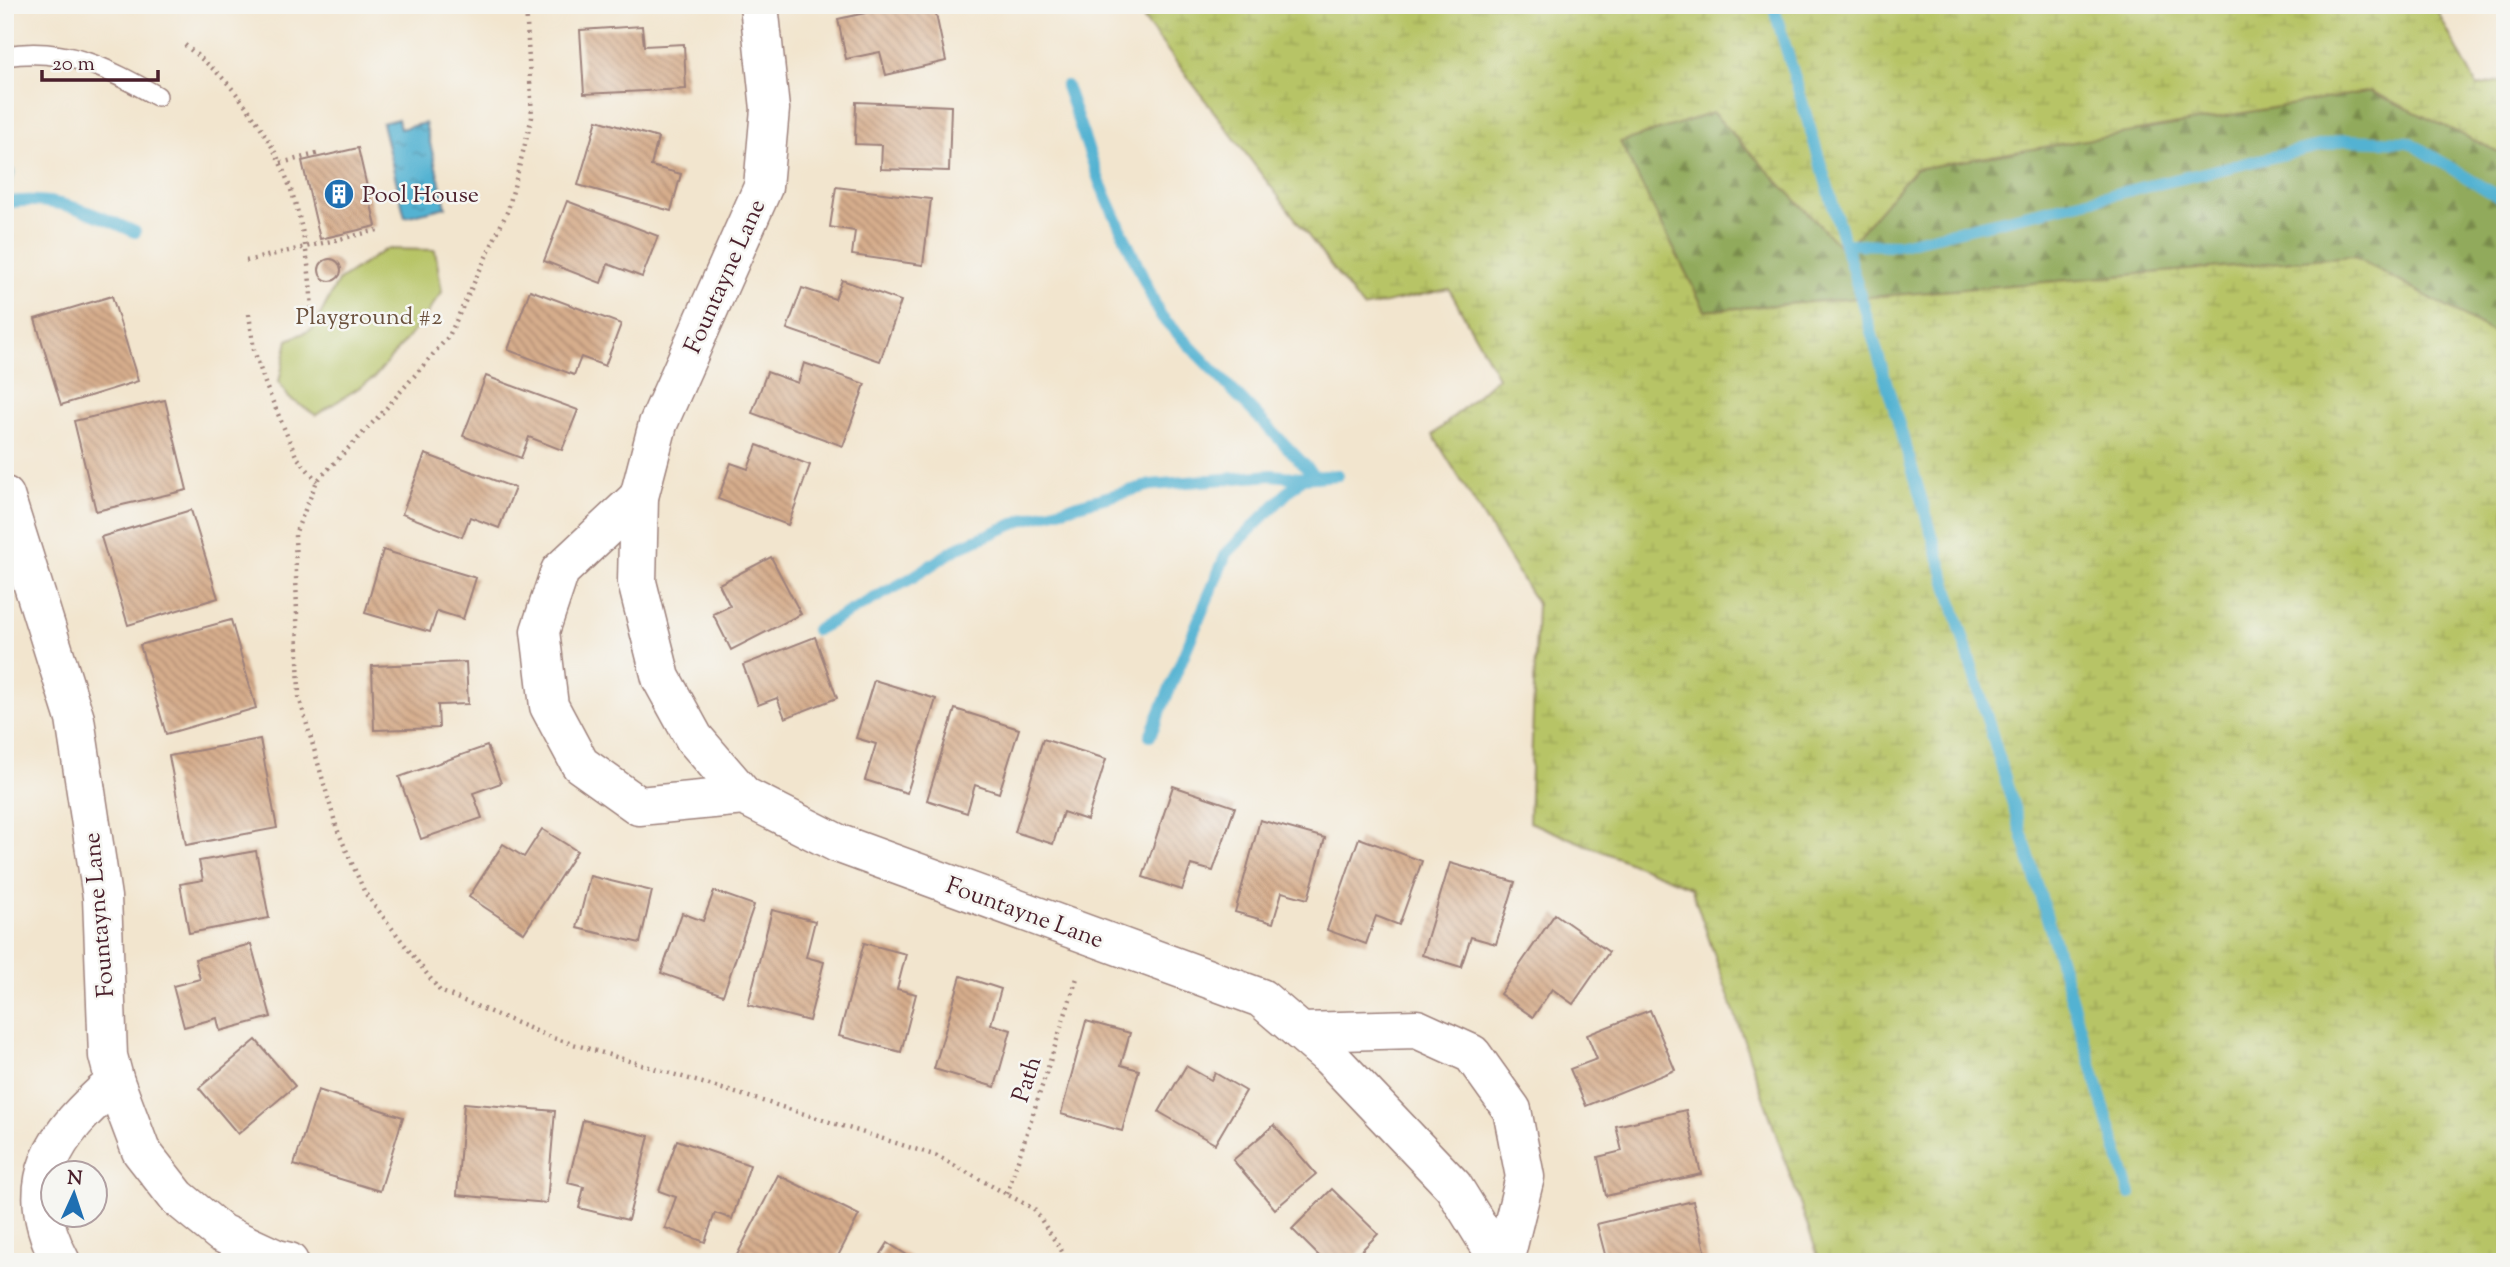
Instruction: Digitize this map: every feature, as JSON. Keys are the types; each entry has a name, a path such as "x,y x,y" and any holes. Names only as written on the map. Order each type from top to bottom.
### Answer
{"street":[{"name":"Fountayne Lane","path":"759,5 770,109 763,187 658,424 639,497 637,582 662,678 694,738 744,796 838,844 1261,998 1330,1057 1453,1186 1502,1262"},
{"name":"Fountayne Lane","path":"5,496 75,719 102,897 108,1056 115,1083 141,1151 177,1197 221,1233 280,1261"},
{"path":"639,497 560,571 540,631 549,706 580,764 639,806 744,796"},
{"name":"Fountayne Lane","path":"1301,1032 1417,1030 1472,1054 1512,1110 1525,1177 1502,1262"},
{"path":"61,1262 50,1240 43,1214 41,1187 50,1158 67,1129 89,1105 115,1083"}],"lane":[{"path":"5,56 23,53 67,55 109,69 157,96"}],"path":[{"path":"185,45 228,84 281,163 296,202 307,247 312,313"},
{"path":"281,163 320,153"},
{"path":"246,261 377,230"},
{"path":"250,314 254,350 266,386 296,456 317,481"},
{"name":"Path","path":"1007,1194 1078,975"}],"green space":[{"path":"1133,5 2434,5 2477,86 2505,80 2505,155 2371,91 1915,169 1844,251 1713,113 1620,142 1705,311 2353,256 2505,339 2505,1262 1820,1262 1691,887 1529,822 1537,604 1433,435 1498,377 1449,289 1363,308"},
{"path":"2371,91 2505,155 2505,339 2353,256 1705,311 1620,142 1713,113 1844,250 1915,169"},
{"name":"Playground #2","path":"386,249 435,250 442,292 422,321 374,378 316,415 289,398 279,382 288,340 313,329 338,281"}],"water":[{"path":"398,119 400,129 425,123 446,207 405,217 382,123"}],"building":[{"path":"902,5 934,5 946,61 886,75 880,52 846,59 838,19"},
{"path":"642,26 644,46 684,44 686,89 584,94 580,30"},
{"path":"856,102 951,106 949,171 881,169 882,145 855,144"},
{"path":"597,120 658,138 651,166 681,174 671,211 578,185"},
{"name":"Pool House","path":"358,148 376,226 320,239 302,161"},
{"path":"836,187 931,199 923,265 852,255 855,231 830,227"},
{"path":"567,201 658,236 642,277 608,264 601,283 544,261"},
{"path":"330,259 338,262 341,270 338,278 330,281 322,278 319,270 322,262"},
{"path":"842,280 901,301 880,361 787,329 802,288 835,299"},
{"path":"530,290 621,324 605,366 581,357 574,375 508,350"},
{"path":"112,296 138,381 61,405 35,319"},
{"path":"804,363 865,384 843,446 752,413 767,372 798,383"},
{"path":"486,376 578,410 562,450 529,437 521,458 463,436"},
{"path":"165,400 187,490 96,511 74,421"},
{"path":"757,445 810,465 788,525 718,499 731,463 748,469"},
{"path":"425,454 515,488 499,528 470,517 462,537 402,514"},
{"path":"191,510 218,598 128,625 101,537"},
{"path":"383,550 476,578 463,619 437,611 430,632 365,613"},
{"path":"771,557 801,614 731,650 713,614 730,606 719,584"},
{"path":"231,620 256,708 166,734 140,645"},
{"path":"815,637 837,698 785,718 777,698 758,705 743,665"},
{"path":"466,662 468,704 438,705 439,728 374,730 372,666"},
{"path":"874,680 936,699 907,793 865,780 876,744 856,738"},
{"path":"955,709 1019,729 999,793 975,785 967,813 927,800"},
{"path":"260,739 277,828 186,845 169,756"},
{"path":"1043,739 1106,759 1087,820 1063,812 1053,844 1015,832"},
{"path":"487,746 501,783 473,793 482,818 421,839 399,777"},
{"path":"1173,786 1235,807 1213,871 1191,865 1182,890 1143,877"},
{"path":"1260,820 1325,838 1308,899 1282,892 1273,923 1235,912"},
{"path":"542,829 577,851 524,933 469,897 503,844 524,857"},
{"path":"1359,838 1422,861 1399,925 1376,916 1366,944 1327,930"},
{"path":"256,851 269,918 189,933 180,884 203,880 199,861"},
{"path":"1450,863 1515,882 1496,944 1471,937 1461,967 1422,955"},
{"path":"590,876 652,891 640,943 577,928"},
{"path":"714,891 754,905 723,995 661,973 682,913 703,921"},
{"path":"772,910 815,921 806,957 824,962 809,1021 748,1005"},
{"path":"1555,914 1609,952 1573,1004 1552,989 1533,1017 1500,994"},
{"path":"864,943 906,954 897,989 916,994 901,1052 839,1036"},
{"path":"251,944 271,1017 220,1031 217,1018 184,1027 173,986 200,979 195,959"},
{"path":"7,960 9,988 5,988 5,961"},
{"path":"961,976 1001,989 991,1024 1011,1030 995,1087 934,1069"},
{"path":"1650,1010 1675,1070 1586,1106 1570,1069 1597,1059 1587,1035"},
{"path":"1086,1021 1130,1033 1121,1065 1139,1070 1122,1131 1061,1114"},
{"path":"256,1040 295,1086 238,1134 199,1088"},
{"path":"1186,1066 1211,1080 1215,1073 1246,1091 1215,1144 1159,1112"},
{"path":"318,1090 403,1117 380,1191 294,1165"},
{"path":"464,1103 555,1111 547,1203 457,1195"},
{"path":"1686,1110 1701,1174 1606,1196 1598,1157 1622,1151 1616,1126"},
{"path":"583,1120 649,1136 628,1220 579,1208 584,1187 568,1183"},
{"path":"1274,1125 1316,1174 1275,1209 1233,1160"},
{"path":"677,1140 750,1165 732,1219 715,1213 705,1242 665,1228 676,1197 659,1191"},
{"path":"778,1175 859,1215 835,1262 742,1262 735,1259"},
{"path":"1332,1189 1378,1234 1350,1262 1325,1262 1292,1229"},
{"path":"1693,1201 1708,1262 1638,1262 1638,1259 1607,1262 1597,1224"},
{"path":"888,1243 918,1262 876,1262"}],"waterway":[{"path":"1773,5 2130,1194"},
{"path":"1066,86 1100,183 1160,315 1316,477"},
{"path":"1846,244 1897,245 2345,140 2409,142 2505,201"},
{"path":"5,166 9,173 5,187"},
{"path":"5,203 56,203 88,212 135,232"},
{"path":"5,232 8,240 5,244"},
{"path":"816,630 910,579 959,547 1026,519 1151,485 1272,475 1302,478"},
{"path":"1150,736 1226,554 1302,478 1338,475"}],"place":[{"name":"Pool House","path":"339,194"}]}
